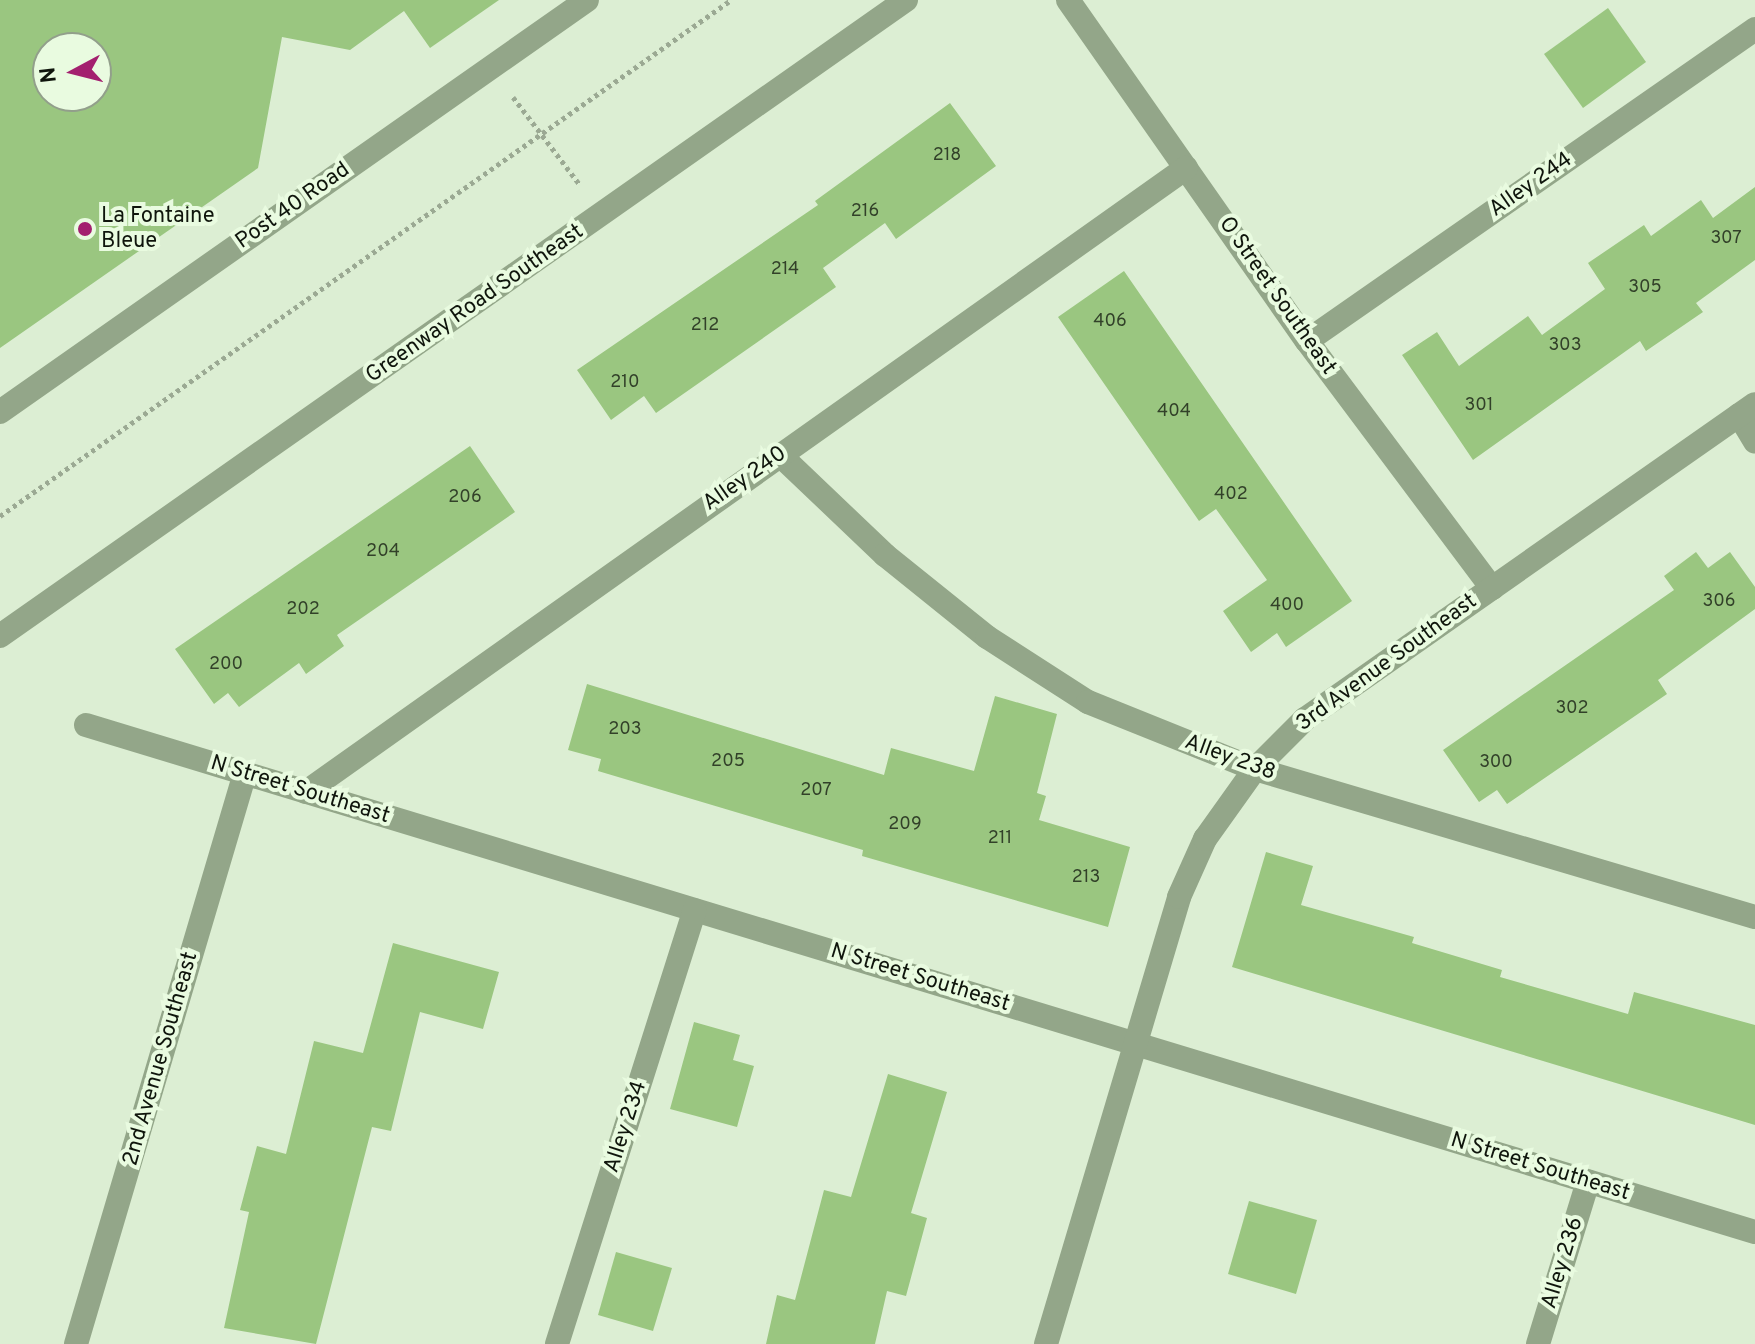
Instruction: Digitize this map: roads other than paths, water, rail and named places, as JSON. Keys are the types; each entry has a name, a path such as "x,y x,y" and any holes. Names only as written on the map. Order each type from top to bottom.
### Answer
{"street":[{"name":"Post 40 Road","path":"0,412 587,0"},
{"name":"Greenway Road Southeast","path":"0,636 43,609 906,0"},
{"name":"O Street Southeast","path":"1068,0 1307,341 1492,588"},
{"name":"Alley 244","path":"1307,341 1755,29"},
{"name":"Alley 240","path":"306,792 1186,168"},
{"name":"3rd Avenue Southeast","path":"1046,1344 1192,866 1205,839 1255,769 1305,719 1747,410"},
{"path":"1747,410 1755,442"},
{"name":"Alley 238","path":"780,455 885,555 987,637 1088,702 1255,769 1755,917"},
{"name":"N Street Southeast","path":"86,725 1755,1232"},
{"name":"2nd Avenue Southeast","path":"76,1344 245,773"},
{"name":"Alley 234","path":"557,1344 695,910"},
{"name":"Alley 236","path":"1538,1344 1588,1181"}],"place":[{"name":"La Fontaine Bleue","path":"85,229"}]}
